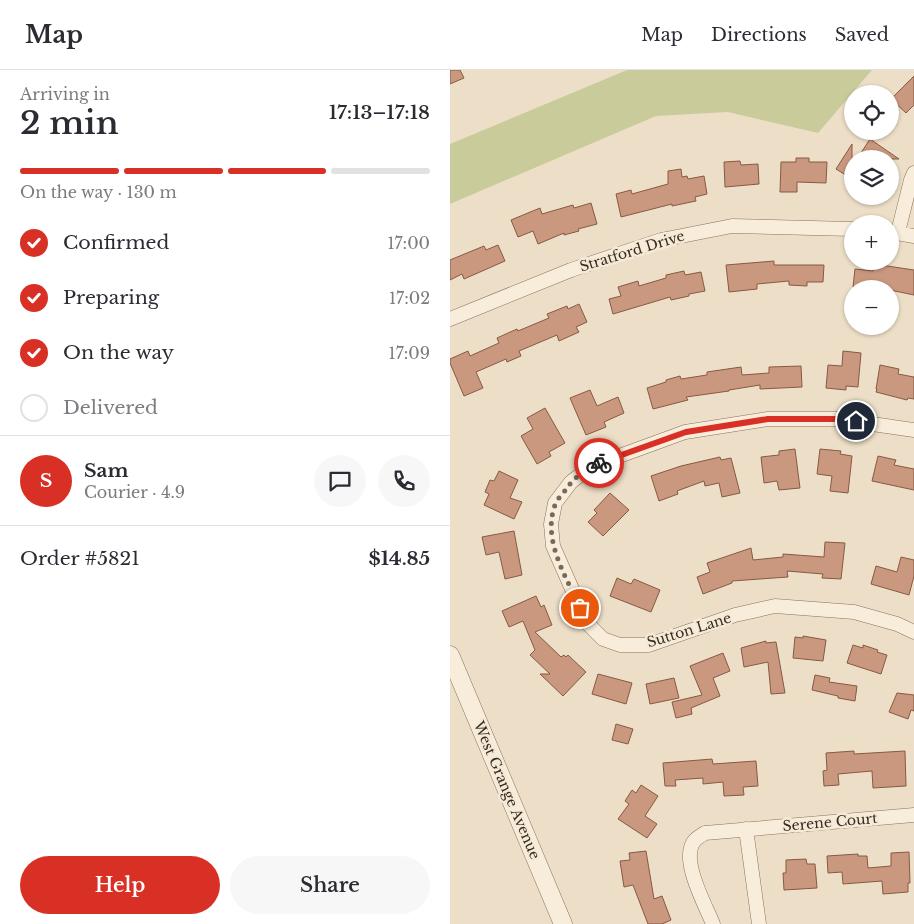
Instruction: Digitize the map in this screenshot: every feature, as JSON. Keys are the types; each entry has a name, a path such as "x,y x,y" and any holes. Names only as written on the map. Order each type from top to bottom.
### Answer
{"street":[{"path":"899,217 914,173"},
{"name":"Stratford Drive","path":"450,320 571,270 661,240 732,226 844,229"},
{"path":"899,233 914,236"},
{"name":"Sutton Lane","path":"914,430 838,419 768,419 686,432 592,466 572,482 556,504 551,524 553,546 587,623 603,639 620,645 650,645 735,615 775,606 854,612 897,624 914,632"},
{"name":"West Grange Avenue","path":"450,655 564,924"},
{"name":"Serene Court","path":"714,924 690,868 691,849 695,840 705,833 914,815"},
{"path":"746,829 760,924"}],"green space":[{"path":"627,70 872,70 859,85 844,85 844,103 818,133 728,112 656,116 450,204 450,144"}],"building":[{"path":"450,70 460,70 464,78 450,84"},
{"path":"914,76 914,105 906,113 899,106 899,91"},
{"path":"869,140 871,140 886,150 863,150"},
{"path":"844,156 844,174 836,169"},
{"path":"796,158 809,158 809,162 827,162 826,183 797,182 797,192 780,192 781,162 796,162"},
{"path":"740,161 741,165 758,164 759,184 725,187 724,162"},
{"path":"681,169 682,177 687,176 688,179 704,176 707,194 695,197 696,201 672,206 672,204 621,217 616,194 631,190 632,194 668,184 668,171"},
{"path":"591,203 597,224 578,229 579,231 564,235 564,233 538,244 533,231 518,237 511,220 540,208 542,214 573,205 574,208"},
{"path":"498,245 505,261 464,279 462,274 450,280 450,260 484,246 486,250"},
{"path":"774,261 774,265 824,265 823,282 807,282 807,286 789,285 789,281 757,284 757,289 729,292 726,265"},
{"path":"899,268 914,270 914,295 899,292 899,280 854,280 855,270 899,270"},
{"path":"684,271 685,275 701,272 705,291 671,300 670,297 613,314 609,299 621,296 618,287 638,281 639,286 666,278 666,275"},
{"path":"579,304 587,322 576,327 579,332 559,341 557,335 519,351 521,356 507,362 506,359 476,372 483,388 464,396 450,359 468,351 470,356 499,343 497,338 549,318 547,314 567,306 568,309"},
{"path":"843,351 861,353 858,387 846,386 846,390 826,388 828,365 842,366"},
{"path":"880,365 899,369 898,374 914,377 914,399 908,398 907,400 876,392"},
{"path":"801,366 802,387 760,389 760,385 686,397 688,400 653,409 647,388 680,376 681,379 707,375 707,372 741,367 742,375 769,373 769,367"},
{"path":"590,390 597,406 618,397 624,413 604,422 606,427 586,435 570,398"},
{"path":"545,408 565,443 549,452 551,456 537,464 521,436 533,429 527,418"},
{"path":"795,449 800,488 779,490 777,481 764,483 761,457 779,455 779,451"},
{"path":"820,449 841,451 840,454 852,456 848,493 830,491 832,476 817,474"},
{"path":"878,456 896,460 894,465 914,469 914,490 872,481"},
{"path":"720,457 721,460 731,458 740,493 722,497 719,483 705,486 704,481 677,491 678,494 659,501 651,476 681,466"},
{"path":"499,471 518,480 510,498 522,502 514,519 484,505 489,494 485,492 490,480 494,481"},
{"path":"610,493 629,510 603,536 588,522 597,513 594,510"},
{"path":"514,531 522,575 505,579 499,552 486,555 482,537"},
{"path":"825,542 845,543 841,579 822,578 823,574 787,571 788,577 732,581 732,583 703,594 697,577 710,572 707,563 751,548 753,560 783,557 783,554 824,557"},
{"path":"901,557 914,560 914,576 909,595 871,584 876,566 897,572"},
{"path":"617,578 631,584 634,579 660,590 651,612 610,596"},
{"path":"536,596 541,607 544,605 552,625 535,632 561,657 568,655 586,672 563,696 540,674 550,674 530,655 535,650 523,621 509,627 502,611"},
{"path":"803,636 826,640 823,661 793,658 795,637 803,638"},
{"path":"766,641 766,643 776,642 785,693 771,694 768,662 744,667 741,648"},
{"path":"853,645 863,648 863,645 887,655 881,674 847,663"},
{"path":"723,653 730,671 713,678 720,696 691,708 692,714 676,718 672,702 702,695 690,666"},
{"path":"598,674 632,683 626,704 592,694"},
{"path":"815,675 830,678 829,682 857,686 855,701 812,690"},
{"path":"674,678 679,698 650,704 646,684"},
{"path":"897,693 914,695 914,711 911,710 908,719 889,712"},
{"path":"616,724 633,729 628,744 612,740"},
{"path":"854,751 854,754 905,751 906,786 873,788 872,771 838,774 839,785 824,786 823,771 827,770 826,753"},
{"path":"712,759 713,764 756,761 758,786 743,787 744,795 724,796 723,782 703,784 703,778 675,780 676,786 665,786 663,763"},
{"path":"641,785 658,796 645,816 657,824 647,838 618,819 629,804 625,801 632,790 636,793"},
{"path":"646,851 654,899 662,896 671,920 662,924 648,924 633,885 624,887 620,861 630,860 629,853"},
{"path":"909,852 910,883 908,883 908,892 883,894 882,881 843,884 842,872 828,873 827,856 858,854 858,856 867,856 868,868 891,866 891,853"},
{"path":"806,859 807,864 815,864 817,888 784,890 783,873 786,873 786,860"}],"way so far":[{"path":"580,608 553,546 551,524 556,504 572,482 592,466 599,463"}],"route":[{"path":"599,463 686,432 768,419 838,419 856,421"}]}
